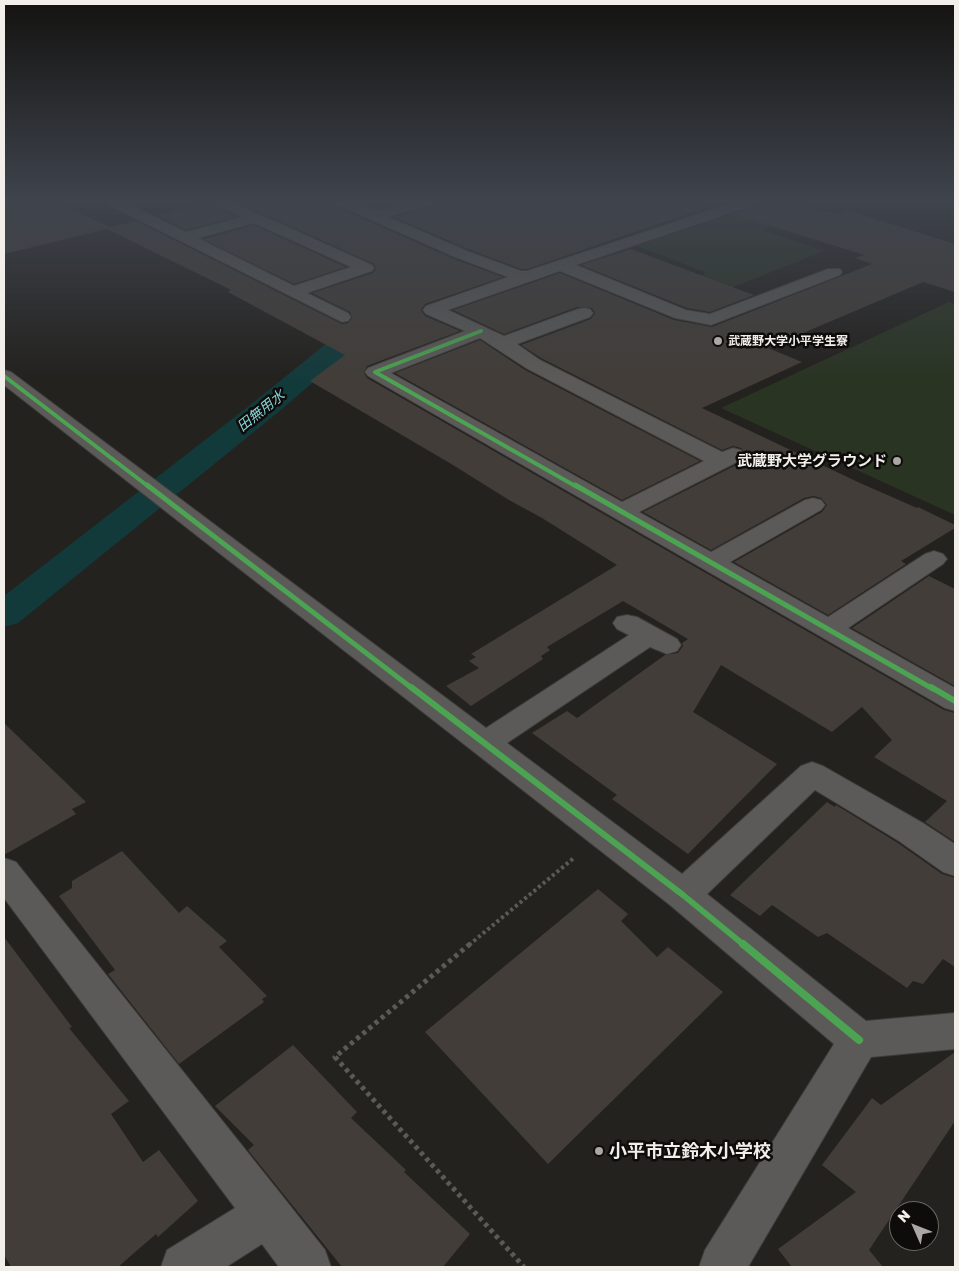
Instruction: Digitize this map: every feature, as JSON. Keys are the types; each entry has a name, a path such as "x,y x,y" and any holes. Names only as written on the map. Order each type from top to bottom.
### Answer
{"street":[{"path":"233,261 342,317"},
{"path":"293,292 366,268 351,261"},
{"path":"480,261 513,275 528,276"},
{"path":"572,261 432,310 481,331 503,343 533,364 727,457 622,511"},
{"path":"561,265 680,314 711,320 834,272"},
{"path":"503,343 584,313"},
{"path":"481,331 375,372 955,701"},
{"path":"4,376 683,895 859,1040 955,1031"},
{"path":"712,562 814,506"},
{"path":"829,629 934,559"},
{"path":"483,744 647,634"},
{"path":"683,895 812,774 911,832 955,862"},
{"path":"4,872 308,1267"},
{"path":"722,1267 859,1040"},
{"path":"184,1267 268,1214"}],"path":[{"path":"524,1267 335,1057 602,834"}],"green space":[{"path":"677,261 798,261 689,305 705,272"},
{"name":"武蔵野大学グラウンド","path":"949,302 955,304 955,515 721,408"}],"building":[{"path":"173,261 217,261 342,324 348,323 352,318 350,312 312,293 373,273 376,269 374,264 368,261 460,261 503,277 425,304 421,310 425,316 460,331 367,366 364,373 367,378 944,710 955,713 955,842 925,822 947,801 874,757 892,740 862,707 832,732 721,665 693,712 777,764 688,854 612,799 617,795 532,733 567,711 577,718 665,655 678,653 683,646 682,643 688,639 623,601 547,647 550,650 541,656 543,659 471,706 446,686 479,668 469,661 476,657 471,654 617,565 542,518 310,381 345,355 228,292 231,290"},
{"path":"248,261 334,261 346,267 294,284"},
{"path":"501,261 550,261 527,269 521,269"},
{"path":"593,261 664,261 754,295 710,312 687,308 581,265"},
{"path":"864,261 955,261 955,292 923,282 768,348 802,362 702,408 860,483 918,507 955,525 955,528 901,561 906,564 828,615 734,562 822,512 827,505 821,498 813,496 804,498 711,550 643,512 742,462 746,454 741,448 733,446 722,450 541,358 521,345 591,319 595,313 592,308 577,307 504,334 453,310 560,273 674,320 712,327 872,264"},
{"path":"480,340 525,370 700,461 622,500 395,373"},
{"path":"929,576 955,589 955,686 852,628"},
{"path":"4,723 86,802 72,809 76,814 4,855"},
{"path":"827,802 835,807 836,805 898,843 942,874 955,878 955,967 943,959 923,984 913,981 907,988 827,933 818,937 772,905 760,916 730,895"},
{"path":"122,851 179,913 187,906 227,941 219,947 267,996 262,999 264,1002 179,1064 108,974 115,970 59,896 72,888 72,881"},
{"path":"598,889 628,914 621,921 657,957 668,947 723,992 548,1164 425,1032"},
{"path":"4,937 72,1027 69,1028 129,1101 111,1114 143,1162 159,1150 198,1201 158,1237 156,1234 118,1267 11,1267 4,1255"},
{"path":"293,1045 357,1112 351,1118 406,1170 404,1172 470,1234 443,1267 342,1267 248,1150 254,1145 215,1106"},
{"path":"955,1052 955,1121 902,1201 889,1201 889,1220 869,1250 883,1267 792,1267 778,1249 856,1192 822,1165 872,1098 881,1105"}],"waterway":[{"name":"田無用水","path":"4,615 265,408 441,261"}],"cycle path":[{"path":"481,331 375,372 955,701"},
{"path":"4,376 683,895 859,1040"}],"place":[{"name":"武蔵野大学小平学生寮","path":"718,341"},
{"name":"武蔵野大学グラウンド","path":"897,461"},
{"name":"小平市立鈴木小学校","path":"599,1151"}]}
